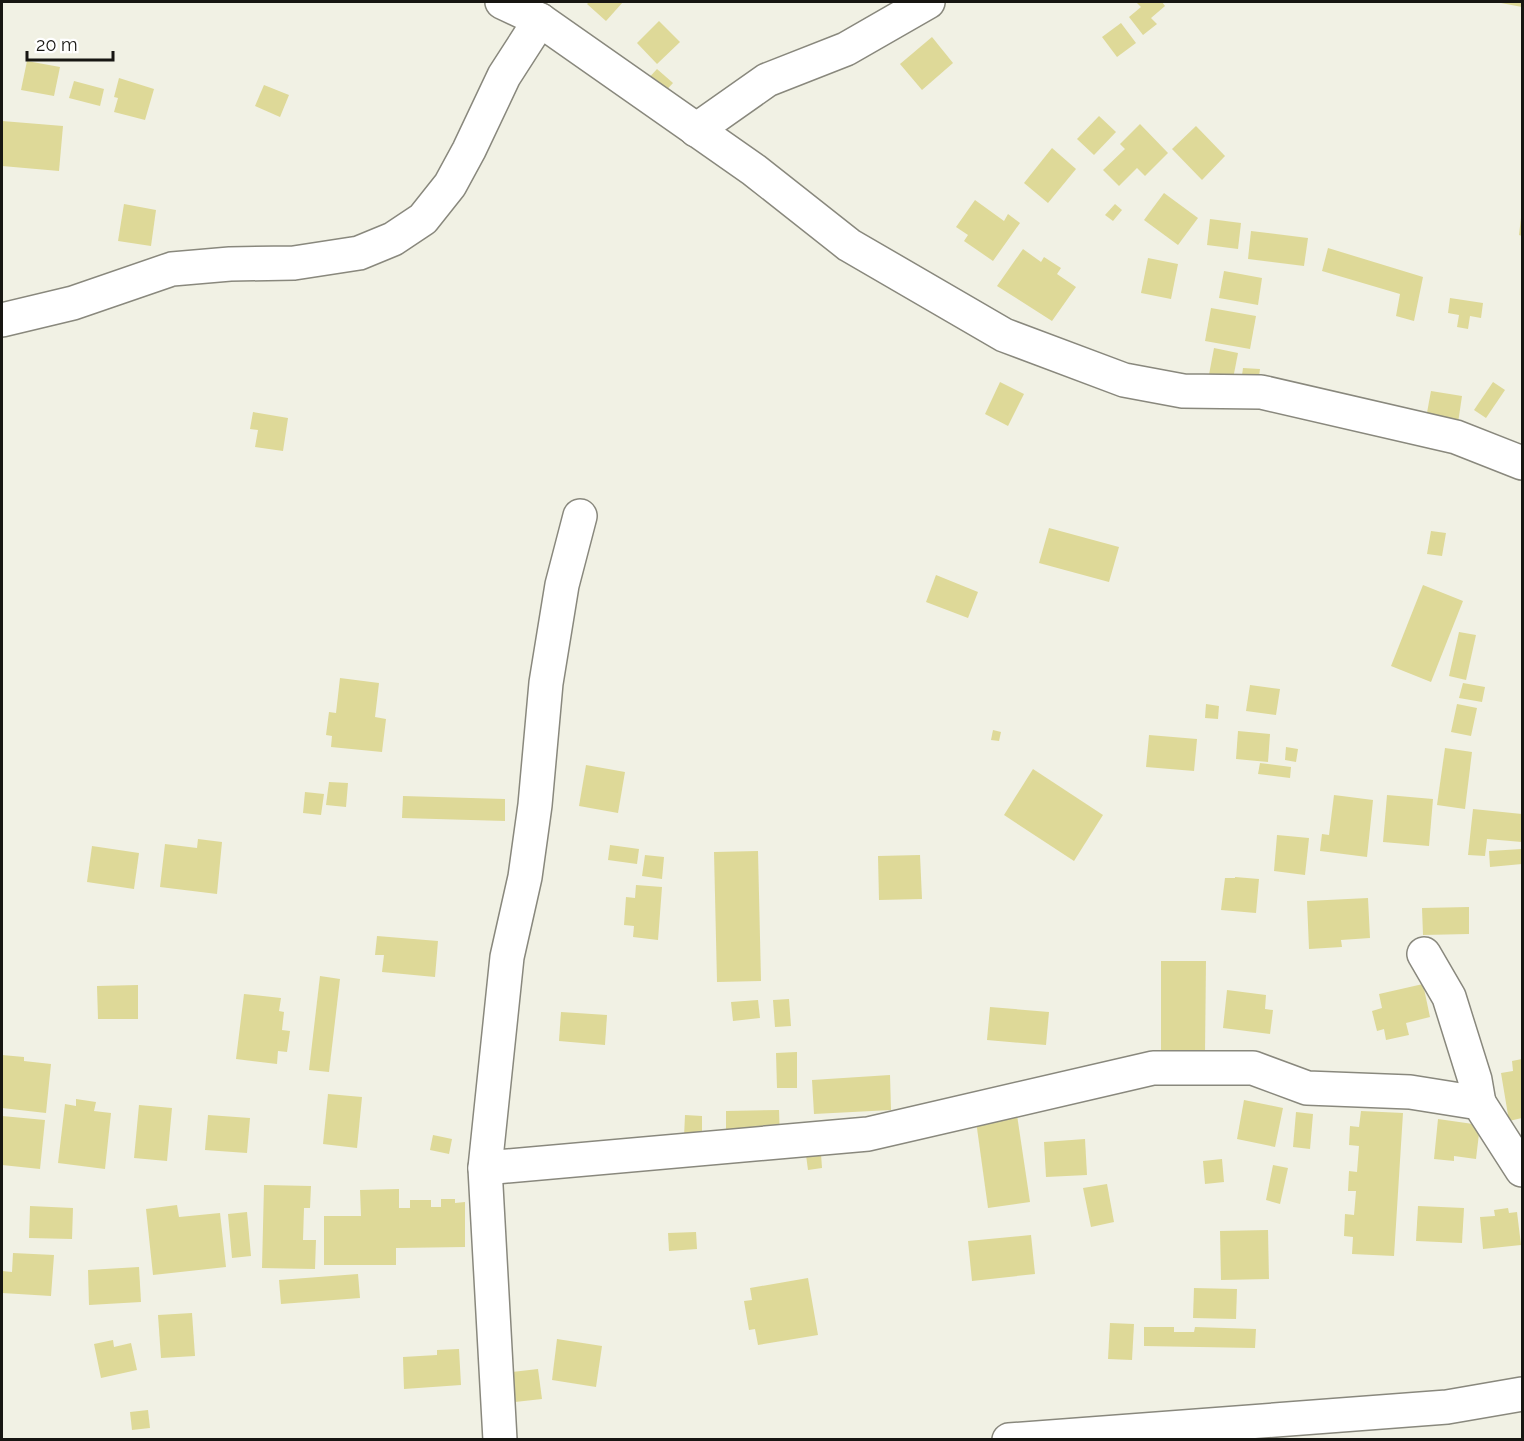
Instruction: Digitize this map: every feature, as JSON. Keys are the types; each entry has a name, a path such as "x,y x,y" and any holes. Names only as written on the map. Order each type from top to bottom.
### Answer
{"street":[{"path":"502,2 540,20 754,170 849,245 1004,335 1124,381 1183,391 1261,392 1456,437 1522,463"},
{"path":"696,130 766,80 846,50 928,2"},
{"path":"2,321 73,303 172,269 230,264 294,263 359,253 393,239 423,219 450,185 504,75 540,20"},
{"path":"500,1440 485,1168 507,957 525,877 535,805 546,683 562,585 580,516"},
{"path":"1424,954 1449,997 1476,1080 1479,1103 1522,1170"},
{"path":"485,1168 868,1134 1153,1068 1253,1068 1307,1088 1410,1092 1479,1103"},
{"path":"1009,1440 1447,1407 1522,1394"}],"building":[{"path":"589,2 623,2 606,21 587,4"},
{"path":"1136,2 1162,2 1165,6 1151,18 1157,24 1143,35 1129,17 1141,7"},
{"path":"1522,2 1522,7 1501,3"},
{"path":"659,21 680,42 657,64 637,43"},
{"path":"1121,23 1136,43 1117,57 1102,37"},
{"path":"932,37 953,63 922,90 900,64"},
{"path":"27,61 60,67 54,96 21,90"},
{"path":"657,69 673,83 662,95 646,81"},
{"path":"119,78 154,89 145,120 114,112 118,98 114,97"},
{"path":"74,81 104,89 100,106 69,98"},
{"path":"264,85 289,95 280,117 255,106"},
{"path":"1099,116 1116,132 1094,155 1077,139"},
{"path":"2,121 63,126 59,171 2,166"},
{"path":"1140,124 1168,153 1145,176 1137,168 1119,186 1103,170 1125,149 1120,144"},
{"path":"1196,126 1225,156 1202,180 1172,149"},
{"path":"1052,148 1076,169 1048,203 1024,183"},
{"path":"1164,193 1198,218 1178,245 1144,220"},
{"path":"975,200 1004,221 1008,214 1020,223 993,261 964,241 968,235 956,227"},
{"path":"124,204 156,210 151,246 118,241"},
{"path":"1115,204 1122,210 1113,221 1105,215"},
{"path":"1522,218 1522,236 1519,235"},
{"path":"1210,219 1241,223 1238,249 1207,245"},
{"path":"1251,231 1308,238 1304,266 1248,259"},
{"path":"1328,248 1423,277 1414,321 1396,316 1400,294 1322,271"},
{"path":"1023,249 1041,262 1044,257 1061,268 1057,274 1076,287 1052,321 997,286"},
{"path":"1148,258 1178,264 1171,299 1141,293"},
{"path":"1224,271 1262,278 1258,305 1219,298"},
{"path":"1450,298 1483,303 1481,318 1470,316 1468,329 1457,327 1459,315 1448,313"},
{"path":"1211,308 1256,316 1250,349 1205,341"},
{"path":"1214,348 1238,353 1232,384 1208,380"},
{"path":"1243,368 1260,369 1258,385 1241,383"},
{"path":"1000,382 1024,394 1008,426 985,414"},
{"path":"1493,382 1505,390 1486,418 1474,410"},
{"path":"1431,391 1462,396 1458,423 1426,418"},
{"path":"253,412 288,418 283,451 255,447 258,430 250,429"},
{"path":"1049,528 1119,547 1109,582 1039,563"},
{"path":"1431,531 1446,533 1442,556 1427,554"},
{"path":"936,575 978,592 968,618 926,602"},
{"path":"1423,585 1463,601 1431,682 1391,666"},
{"path":"1459,632 1476,635 1466,680 1449,676"},
{"path":"340,678 379,683 375,717 386,719 382,752 331,747 332,736 326,735 329,712 336,713"},
{"path":"1463,683 1485,687 1482,702 1459,698"},
{"path":"1250,685 1280,689 1276,715 1246,711"},
{"path":"1206,704 1219,706 1218,719 1205,718"},
{"path":"1457,704 1477,708 1471,736 1451,732"},
{"path":"993,730 1001,732 999,741 991,740"},
{"path":"1238,731 1270,734 1268,762 1236,759"},
{"path":"1149,735 1197,739 1194,771 1146,767"},
{"path":"1286,747 1298,749 1296,762 1285,760"},
{"path":"1445,748 1472,752 1465,809 1437,805"},
{"path":"1260,763 1291,767 1290,778 1258,774"},
{"path":"586,765 625,772 618,813 579,806"},
{"path":"1033,769 1103,815 1074,861 1004,815"},
{"path":"329,782 348,783 346,807 326,805"},
{"path":"305,792 324,794 321,815 303,813"},
{"path":"1334,795 1373,800 1367,857 1320,851 1322,834 1329,835"},
{"path":"1387,795 1433,799 1429,846 1383,842"},
{"path":"403,796 505,799 505,821 402,818"},
{"path":"1473,809 1522,814 1522,842 1487,839 1485,856 1468,855"},
{"path":"1277,835 1309,838 1305,875 1274,871"},
{"path":"198,839 222,842 217,894 160,887 165,844 197,848"},
{"path":"610,845 639,849 637,864 608,860"},
{"path":"92,846 139,853 134,889 87,882"},
{"path":"1522,849 1522,864 1490,867 1489,851"},
{"path":"758,851 761,981 717,982 714,852"},
{"path":"645,855 664,857 662,879 642,876"},
{"path":"920,855 922,899 879,900 878,856"},
{"path":"1225,878 1259,879 1256,913 1221,910"},
{"path":"636,885 662,887 658,940 633,937 634,926 624,925 626,897 635,898"},
{"path":"1368,898 1370,938 1341,940 1342,947 1309,949 1307,901"},
{"path":"1469,907 1469,934 1423,935 1422,908"},
{"path":"377,936 438,941 435,977 382,972 384,955 375,955"},
{"path":"1161,961 1206,961 1205,1053 1161,1052"},
{"path":"320,976 340,979 329,1072 309,1070"},
{"path":"1423,984 1430,1017 1406,1023 1409,1035 1386,1040 1384,1029 1377,1031 1372,1011 1382,1008 1379,994"},
{"path":"138,985 138,1019 98,1019 97,986"},
{"path":"1227,990 1266,995 1265,1009 1273,1010 1270,1034 1223,1028"},
{"path":"244,994 281,998 279,1011 284,1012 282,1030 290,1031 287,1052 278,1051 277,1064 236,1059"},
{"path":"789,999 791,1026 775,1027 773,1000"},
{"path":"758,1000 760,1018 733,1021 731,1002"},
{"path":"990,1007 1049,1012 1046,1045 987,1040"},
{"path":"561,1012 607,1015 605,1045 559,1041"},
{"path":"797,1052 797,1088 777,1088 776,1053"},
{"path":"2,1055 24,1057 24,1061 51,1064 46,1113 2,1108"},
{"path":"1522,1059 1522,1118 1509,1121 1501,1073 1513,1071 1512,1061"},
{"path":"890,1075 891,1110 814,1114 812,1080"},
{"path":"328,1094 362,1097 357,1148 323,1144"},
{"path":"76,1099 96,1102 94,1111 111,1113 105,1169 58,1163 65,1104 76,1106"},
{"path":"1244,1100 1283,1108 1275,1147 1237,1139"},
{"path":"139,1105 172,1108 167,1161 134,1158"},
{"path":"779,1110 780,1140 726,1142 726,1111"},
{"path":"1361,1111 1403,1113 1394,1256 1352,1254 1353,1237 1344,1236 1345,1214 1354,1215 1356,1191 1348,1191 1349,1171 1357,1172 1359,1146 1349,1145 1350,1126 1359,1127"},
{"path":"1296,1112 1313,1114 1310,1149 1293,1147"},
{"path":"208,1115 250,1118 247,1153 205,1150"},
{"path":"685,1115 702,1116 702,1138 684,1137"},
{"path":"1017,1115 1030,1202 988,1208 976,1121"},
{"path":"2,1116 45,1120 40,1169 2,1165"},
{"path":"1438,1119 1480,1125 1476,1159 1454,1156 1454,1161 1434,1159"},
{"path":"433,1135 452,1139 449,1154 430,1150"},
{"path":"1085,1139 1087,1175 1046,1177 1044,1142"},
{"path":"821,1154 822,1168 808,1170 806,1155"},
{"path":"1222,1159 1224,1182 1205,1184 1203,1161"},
{"path":"1273,1165 1288,1168 1280,1204 1266,1200"},
{"path":"1107,1184 1114,1222 1091,1227 1083,1188"},
{"path":"264,1185 311,1186 310,1208 304,1208 303,1240 316,1240 315,1269 262,1268"},
{"path":"399,1189 399,1208 410,1208 410,1200 431,1200 431,1207 441,1207 441,1199 455,1199 455,1203 465,1202 465,1247 396,1248 396,1265 324,1265 324,1216 361,1216 360,1190"},
{"path":"177,1205 179,1217 220,1213 226,1267 153,1275 146,1209"},
{"path":"30,1206 73,1208 72,1239 29,1238"},
{"path":"1418,1206 1464,1208 1462,1243 1416,1241"},
{"path":"1508,1208 1509,1213 1517,1212 1521,1245 1483,1249 1480,1217 1495,1216 1494,1210"},
{"path":"247,1212 251,1256 232,1258 228,1214"},
{"path":"1268,1230 1269,1279 1221,1280 1220,1231"},
{"path":"696,1232 697,1249 669,1251 668,1233"},
{"path":"1031,1235 1035,1274 972,1281 968,1241"},
{"path":"13,1253 54,1255 51,1296 2,1293 2,1271 12,1272"},
{"path":"139,1267 141,1302 89,1305 88,1270"},
{"path":"358,1274 360,1298 281,1304 279,1280"},
{"path":"808,1278 818,1335 758,1345 755,1329 749,1330 744,1301 752,1300 750,1288"},
{"path":"1194,1288 1237,1289 1236,1319 1193,1318"},
{"path":"192,1313 195,1356 161,1358 158,1315"},
{"path":"1110,1323 1134,1324 1132,1360 1108,1359"},
{"path":"1144,1327 1174,1327 1174,1332 1194,1332 1195,1327 1256,1329 1255,1348 1144,1346"},
{"path":"557,1339 602,1346 596,1387 552,1380"},
{"path":"113,1340 114,1347 131,1343 137,1370 101,1378 94,1344"},
{"path":"459,1349 461,1385 404,1389 403,1357 437,1355 437,1350"},
{"path":"538,1369 542,1399 515,1402 512,1372"},
{"path":"148,1410 150,1428 132,1430 130,1412"}]}
